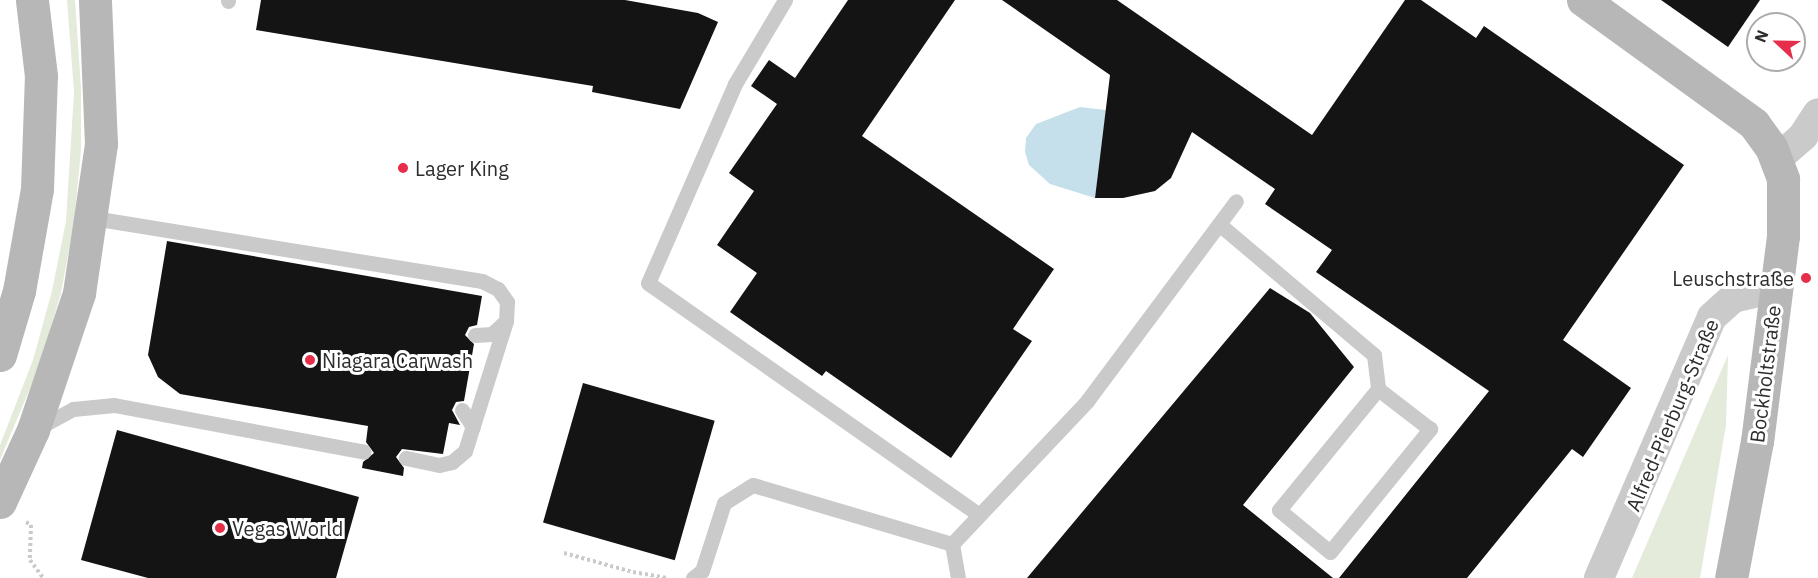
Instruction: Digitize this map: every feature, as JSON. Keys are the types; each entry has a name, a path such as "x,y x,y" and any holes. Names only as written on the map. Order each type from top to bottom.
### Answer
{"main road":[{"path":"0,354 19,291 37,189 41,76 32,0"},
{"path":"10,511 33,430 80,292 93,218 101,144 95,0"},
{"path":"1583,0 1740,112 1764,137 1777,159"},
{"name":"Bockholtstraße","path":"1731,578 1757,441 1776,288 1785,201 1777,159"}],"street":[{"path":"1777,159 1813,130"},
{"name":"Alfred-Pierburg-Straße","path":"1599,578 1712,317 1733,298 1776,288"}],"lane":[{"path":"785,0 735,84 648,283 979,515"},
{"path":"952,544 1087,401 1236,201"},
{"path":"93,218 482,281 498,290 507,302 506,321 465,451 452,462 439,465 406,458"},
{"path":"1219,224 1374,356 1378,389 1430,429 1330,552 1279,510 1378,389"},
{"path":"475,335 492,334 506,321"},
{"path":"33,430 73,409 114,405 364,452"},
{"path":"462,410 473,427"},
{"path":"693,578 702,571 724,503 753,485 952,544"},
{"path":"952,544 958,578"}],"path":[{"path":"10,511 31,525 30,560 43,578"},
{"path":"564,553 633,572 670,578"},
{"path":"632,578 633,572"}],"green space":[{"path":"67,0 75,0 81,88 81,150 74,223 61,293 41,362 0,460 0,445 33,360 52,291 66,221 74,92"},
{"path":"1728,355 1726,425 1700,578 1632,578"}],"water":[{"path":"1080,107 1106,110 1095,198 1050,184 1029,165 1025,152 1026,138 1036,124"}],"building":[{"path":"261,0 625,0 698,13 718,22 680,109 592,92 593,86 256,30"},
{"path":"848,0 955,0 862,136 1054,269 1013,329 1032,341 951,458 826,371 822,376 730,312 757,273 717,245 754,191 729,173 777,104 751,86 769,60 795,78"},
{"path":"1002,0 1117,0 1312,135 1405,0 1421,0 1476,38 1484,26 1684,165 1563,340 1631,388 1583,457 1572,449 1467,578 1339,578 1489,391 1316,272 1332,250 1265,204 1275,189 1192,132 1171,178 1155,191 1123,198 1095,198 1110,75"},
{"path":"1661,0 1760,0 1752,12 1746,12 1746,21 1728,47"},
{"name":"Niagara Carwash","path":"167,241 482,296 477,325 469,327 465,335 474,344 464,401 456,402 452,410 460,425 449,423 443,454 402,449 396,457 404,468 403,476 362,468 363,462 374,453 366,442 368,426 180,394 158,377 148,355"},
{"path":"1270,288 1310,313 1354,367 1243,505 1333,578 1027,578"},
{"path":"583,383 715,421 675,560 543,522"},
{"name":"Vegas World","path":"117,430 359,497 336,578 148,578 81,560"}],"place":[{"name":"Lager King","path":"403,168"},
{"name":"Leuschstraße","path":"1806,278"},
{"name":"Niagara Carwash","path":"310,360"},
{"name":"Vegas World","path":"220,528"}]}
